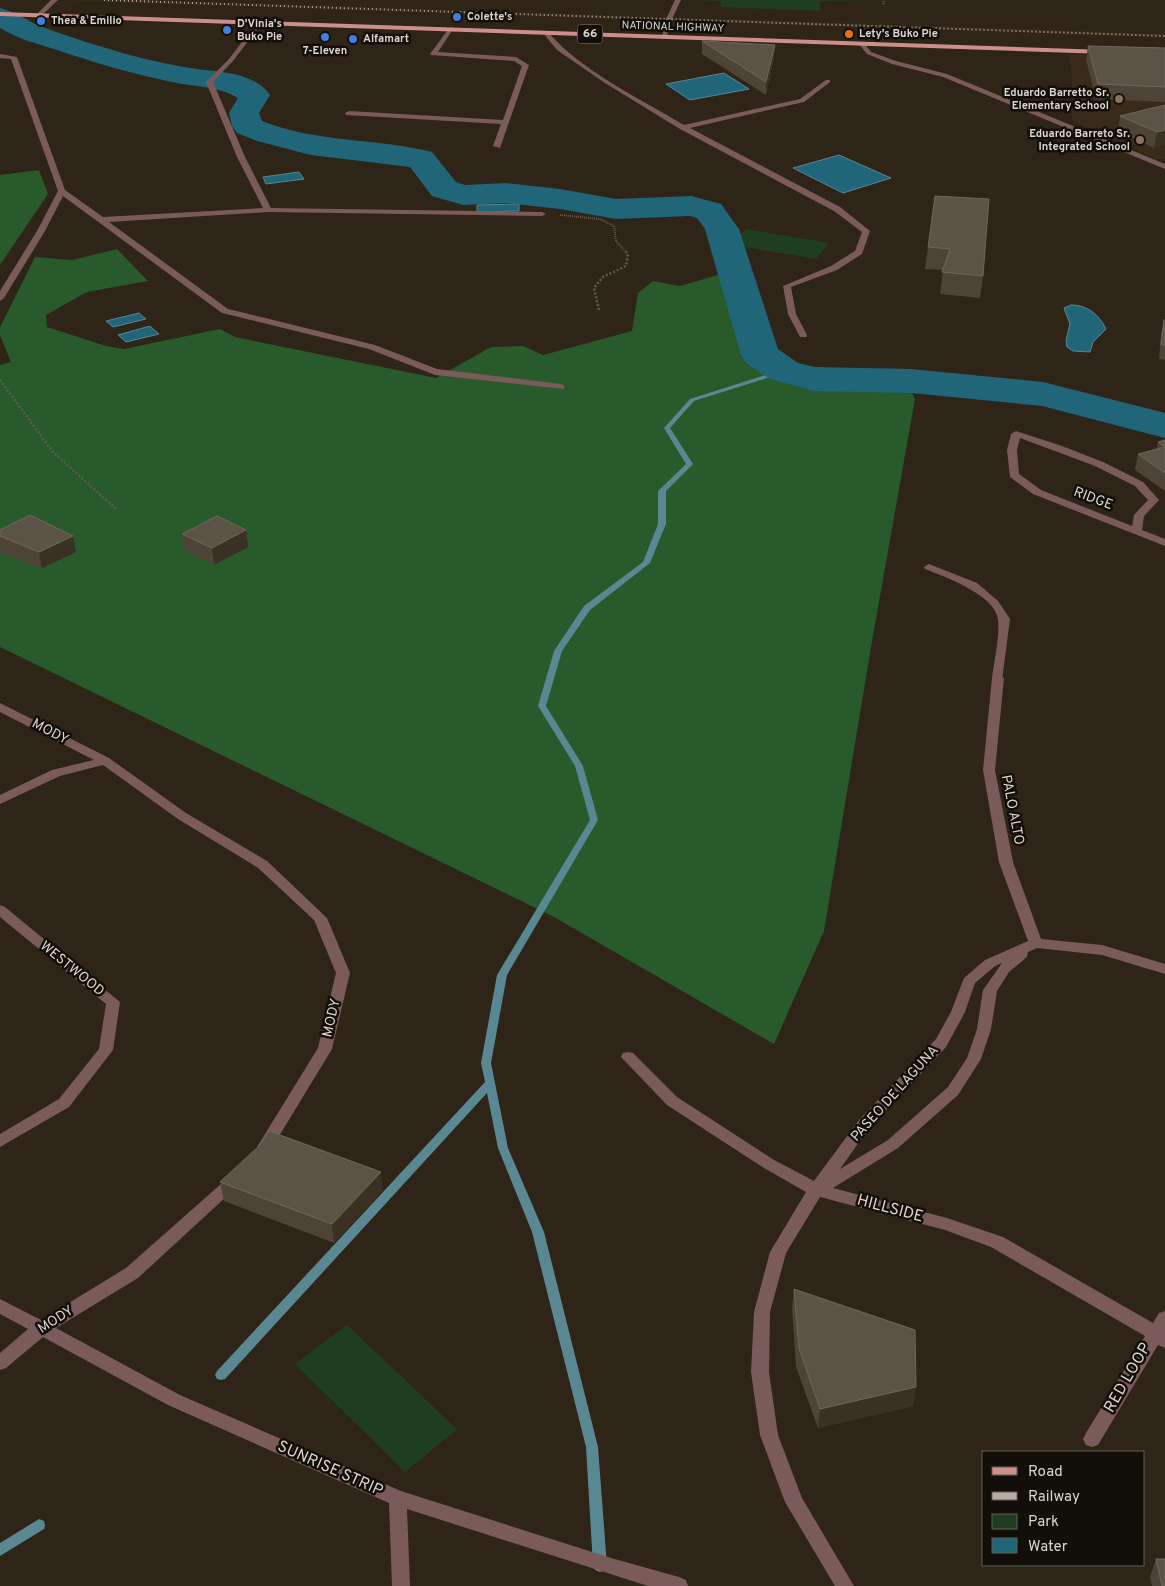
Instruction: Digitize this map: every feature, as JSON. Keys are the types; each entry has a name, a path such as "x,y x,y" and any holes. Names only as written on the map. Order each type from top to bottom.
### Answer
{"main road":[{"name":"NATIONAL HIGHWAY","path":"0,14 1116,52"}],"street":[{"path":"39,15 55,0"},
{"path":"664,36 669,19 678,0"},
{"path":"259,23 231,60 211,79 241,157 268,210"},
{"path":"450,29 432,54 516,59 526,65 497,146"},
{"path":"546,32 559,49 607,82 683,127 813,195 837,209 866,231 859,252 834,268 787,286 792,314 803,335"},
{"path":"862,44 869,53 894,63 945,75 1165,166"},
{"path":"0,56 14,57 62,191 225,311 372,347 435,372 561,387"},
{"path":"683,127 802,101 828,81"},
{"path":"349,113 505,122"},
{"path":"0,298 41,231 62,191"},
{"path":"100,220 268,210 542,214"},
{"name":"RIDGE","path":"1137,531 1139,515 1154,500 1139,484 1099,464 1016,434 1012,450 1014,476 1037,492 1165,543"},
{"name":"PALO ALTO","path":"928,567 973,585 994,603 1004,619 989,770 1006,862 1036,944"},
{"name":"MODY","path":"0,708 105,761 182,816 262,864 320,918 342,973 325,1049 256,1160"},
{"path":"0,800 56,773 105,761"},
{"name":"WESTWOOD","path":"0,910 112,1002 106,1050 64,1103 0,1141"},
{"name":"PASEO DE LAGUNA","path":"816,1190 893,1144 953,1091 974,1059 984,1029 990,990 1004,969 1036,944"},
{"name":"PASEO DE LAGUNA","path":"845,1586 794,1502 769,1435 760,1372 762,1312 778,1252 816,1190 864,1124 941,1043 958,1012 969,981 990,963 1036,944 1102,950 1165,969"},
{"name":"HILLSIDE","path":"628,1057 672,1100 769,1164 816,1190 897,1210 997,1242 1160,1337"},
{"name":"MODY","path":"0,1363 42,1328 132,1274 242,1173"},
{"name":"SUNRISE STRIP","path":"0,1306 174,1400 398,1498 582,1558 679,1586"},
{"name":"RED LOOP","path":"1092,1439 1160,1337 1165,1318"},
{"path":"398,1498 401,1586"}],"path":[{"path":"883,4 884,0"},
{"path":"542,214 600,219 614,226 616,242 628,254 626,266 603,276 594,288 600,310"},
{"path":"0,380 54,452 116,509"}],"shaded area":[{"path":"57,0 151,0 691,18 1165,34 1165,37"},
{"name":"Eduardo Barretto Sr. Elementary School","path":"1069,54 1165,57 1165,159 1156,159 1072,121 1072,77"}],"green space":[{"path":"694,0 870,0 820,1 820,11 721,7 721,1"},
{"path":"39,170 48,194 0,265 0,175"},
{"path":"746,229 829,243 816,259 732,245"},
{"path":"117,249 148,281 87,292 46,315 47,327 106,346 124,349 220,329 235,337 436,378 491,347 523,346 543,355 632,331 638,293 653,281 680,286 735,270 760,355 784,371 815,380 909,388 915,399 871,647 824,931 774,1044 554,917 0,647 0,365 11,362 0,335 0,327 35,257 72,260"},
{"path":"347,1325 457,1429 405,1472 295,1364"}],"water":[{"path":"724,73 749,89 690,100 666,84"},
{"path":"839,155 891,178 843,193 793,168"},
{"path":"299,172 304,179 266,184 263,177"},
{"path":"519,204 519,211 477,212 477,205"},
{"path":"1071,305 1088,309 1100,319 1106,329 1093,342 1090,352 1073,351 1067,347 1066,340 1070,324 1064,308"},
{"path":"139,313 146,319 113,327 106,321"},
{"path":"150,326 159,334 126,342 118,335"}],"building":[{"path":"702,41 775,45 766,82"},
{"path":"1088,46 1165,48 1165,87 1098,84"},
{"path":"1165,105 1165,130 1157,132 1120,116"},
{"path":"935,196 989,199 983,276 942,272 950,249 928,247"},
{"path":"1164,320 1165,345 1161,345"},
{"path":"1165,440 1165,447 1158,442"},
{"path":"1165,447 1165,473 1138,454"},
{"path":"30,515 73,536 39,552 0,536 0,530"},
{"path":"217,516 246,530 212,548 182,534"},
{"path":"269,1131 381,1172 332,1224 220,1182 259,1146"},
{"path":"794,1289 915,1330 916,1387 820,1409 799,1348"},
{"path":"1156,1559 1165,1559 1165,1586 1162,1586"}],"waterway":[{"path":"0,16 30,32 108,57 170,73 222,81 238,86 255,95 244,113 248,126 290,141 421,159 444,189 463,195 506,193 560,199 616,209 691,206 709,211 722,229 760,355 784,371 814,379 911,381 1043,394 1165,426"},
{"path":"490,1083 486,1063 502,975 594,820 579,766 542,706 558,651 587,608 646,563 662,524 662,491 690,464 667,428 692,400 784,371"},
{"path":"221,1375 490,1083"},
{"path":"490,1083 503,1148 538,1232 592,1447 600,1566"},
{"path":"0,1550 39,1525"}],"railway":[{"path":"104,0 1165,36"}],"place":[{"name":"Colette's","path":"457,17"},
{"name":"Thea & Emilio","path":"41,21"},
{"name":"D'Vinia's Buko Pie","path":"227,30"},
{"name":"Lety's Buko Pie","path":"849,34"},
{"name":"7-Eleven","path":"325,37"},
{"name":"Alfamart","path":"353,39"},
{"name":"Eduardo Barretto Sr. Elementary School","path":"1119,99"},
{"name":"Eduardo Barreto Sr. Integrated School","path":"1140,140"}]}
